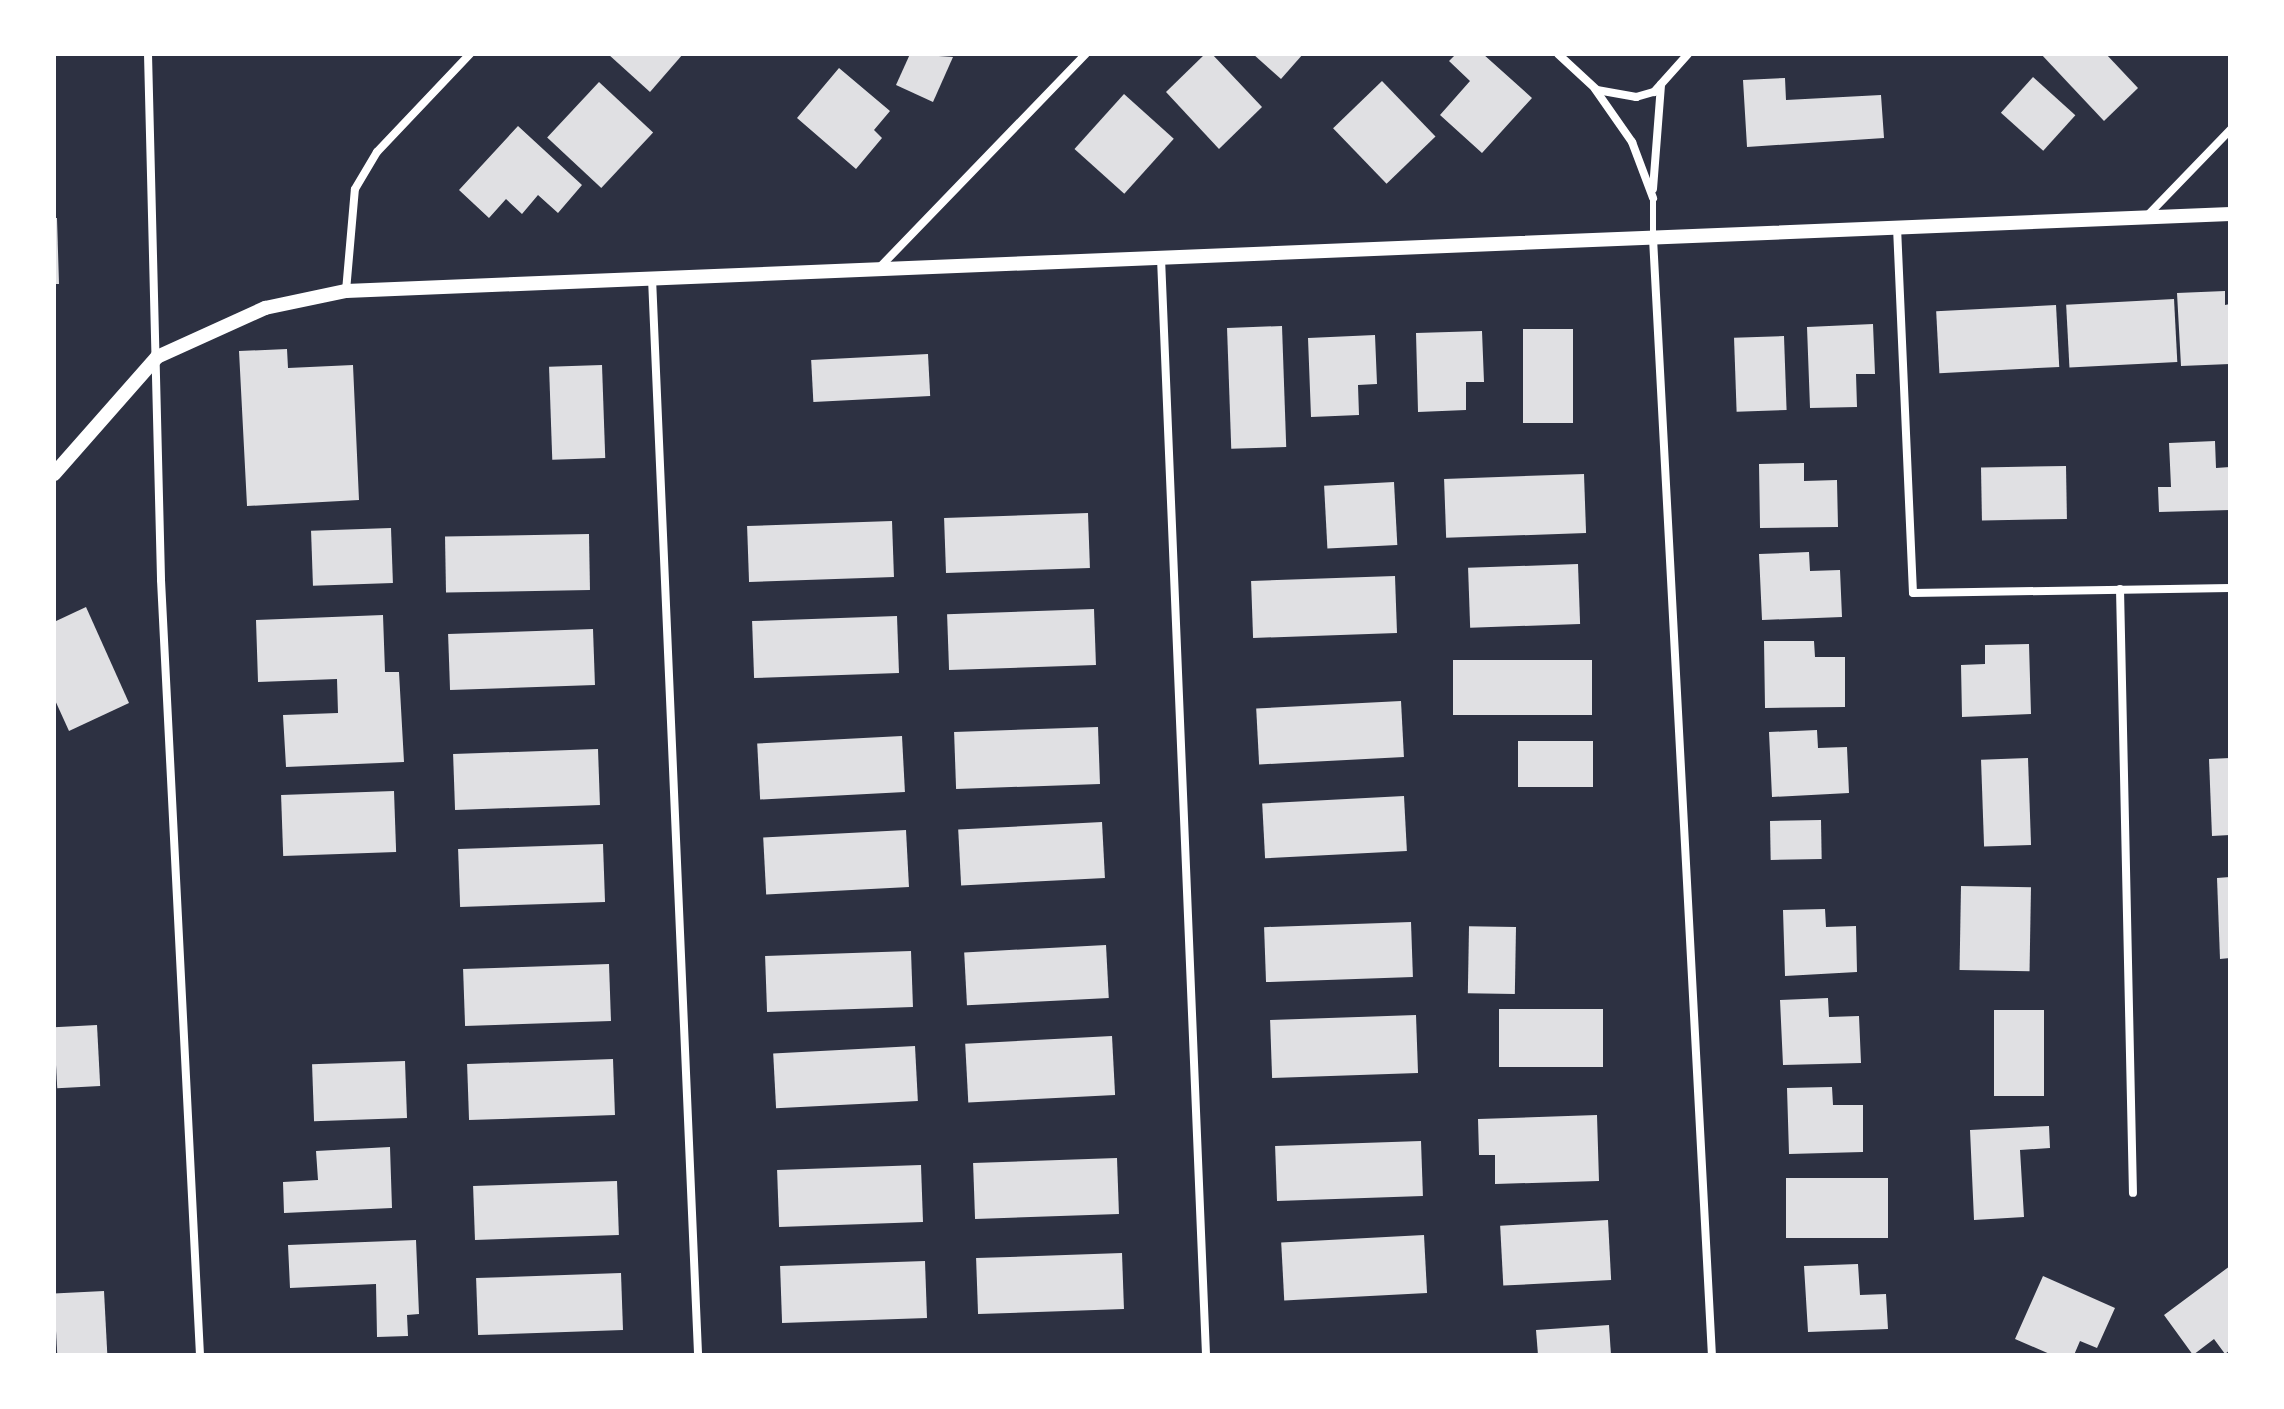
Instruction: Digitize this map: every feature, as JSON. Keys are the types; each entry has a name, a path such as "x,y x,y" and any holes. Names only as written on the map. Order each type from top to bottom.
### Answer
{"street":[{"path":"148,54 161,580 200,1355"},
{"path":"346,291 355,189 377,152 470,54"},
{"path":"881,266 1086,54"},
{"path":"1558,54 1594,88 1632,142 1653,198"},
{"path":"1594,88 1636,97 1661,84 1688,54"},
{"path":"1653,198 1661,84"},
{"path":"2146,216 2230,130"},
{"path":"54,474 157,357 265,308 346,291 881,266 1161,258 2230,214"},
{"path":"1897,226 1913,593 2230,588"},
{"path":"1653,238 1712,1355"},
{"path":"1161,258 1206,1355"},
{"path":"652,278 698,1355"},
{"path":"2120,589 2133,1193"}],"lane":[{"path":"1653,198 1653,238"}],"building":[{"path":"608,54 683,54 650,92"},
{"path":"910,54 953,57 933,102 896,85"},
{"path":"1205,54 1212,54 1262,107 1219,149 1166,92"},
{"path":"1253,54 1303,54 1281,79"},
{"path":"1456,54 1483,54 1532,98 1482,153 1440,115 1470,81 1449,61"},
{"path":"2041,54 2106,54 2138,88 2104,121"},
{"path":"839,68 890,111 874,130 882,138 856,169 797,118"},
{"path":"2033,77 2075,115 2043,151 2001,113"},
{"path":"1785,78 1786,100 1881,95 1884,138 1747,147 1743,80"},
{"path":"1382,81 1435,136 1387,184 1333,128"},
{"path":"599,82 653,132 601,188 547,138"},
{"path":"1124,94 1174,139 1124,194 1074,149"},
{"path":"518,126 582,185 558,213 538,195 522,214 506,199 489,218 459,190"},
{"path":"54,218 57,218 59,284 54,284"},
{"path":"2225,291 2225,305 2230,304 2230,364 2181,366 2177,293"},
{"path":"2174,299 2177,362 2069,368 2066,305"},
{"path":"2056,305 2059,367 1939,373 1936,311"},
{"path":"1873,324 1875,374 1856,374 1857,407 1810,408 1807,327"},
{"path":"1282,326 1286,447 1231,449 1227,328"},
{"path":"1523,329 1573,329 1573,423 1523,423"},
{"path":"1482,331 1484,382 1466,382 1466,410 1418,412 1416,333"},
{"path":"1375,335 1377,384 1358,385 1359,415 1311,417 1308,338"},
{"path":"1784,336 1787,410 1737,412 1734,338"},
{"path":"287,349 288,368 353,365 359,500 247,506 239,351"},
{"path":"928,354 930,396 813,402 811,360"},
{"path":"602,365 605,458 552,460 549,367"},
{"path":"2215,441 2216,468 2230,467 2230,510 2159,512 2158,487 2171,487 2169,443"},
{"path":"1804,463 1804,481 1837,480 1838,527 1760,528 1759,464"},
{"path":"2066,466 2067,519 1982,520 1981,467"},
{"path":"1584,474 1586,533 1446,538 1444,479"},
{"path":"1394,482 1397,545 1327,549 1324,486"},
{"path":"1088,513 1090,568 946,573 944,518"},
{"path":"892,521 894,577 749,582 747,526"},
{"path":"391,528 393,583 313,586 311,531"},
{"path":"589,534 590,590 446,593 445,537"},
{"path":"1809,552 1810,571 1840,570 1842,617 1762,620 1759,554"},
{"path":"1578,564 1580,624 1470,628 1468,568"},
{"path":"1395,576 1397,633 1253,638 1251,581"},
{"path":"86,607 129,703 69,731 54,698 54,622"},
{"path":"1094,609 1096,665 949,670 947,614"},
{"path":"383,615 385,672 399,672 404,762 286,767 283,715 338,713 337,679 258,682 256,620"},
{"path":"897,616 899,673 754,678 752,621"},
{"path":"593,629 595,685 450,690 448,634"},
{"path":"1764,641 1814,641 1815,657 1845,657 1845,707 1765,708"},
{"path":"2029,644 2031,714 1962,717 1961,665 1985,664 1985,645"},
{"path":"1453,660 1592,660 1592,715 1453,715"},
{"path":"1401,701 1404,757 1259,765 1256,709"},
{"path":"1098,727 1100,784 956,789 954,732"},
{"path":"1817,730 1818,748 1847,747 1849,793 1772,797 1769,732"},
{"path":"902,736 905,792 760,800 757,744"},
{"path":"1518,741 1593,741 1593,787 1518,787"},
{"path":"598,749 600,805 455,810 453,754"},
{"path":"2028,758 2031,845 1984,847 1981,760"},
{"path":"2230,758 2230,835 2212,836 2209,759"},
{"path":"394,791 396,852 283,856 281,795"},
{"path":"1404,796 1407,851 1265,858 1262,803"},
{"path":"1821,820 1822,859 1771,860 1770,821"},
{"path":"1102,822 1105,878 961,885 958,830"},
{"path":"906,830 909,887 766,894 763,837"},
{"path":"603,844 605,902 460,907 458,849"},
{"path":"2230,877 2230,958 2220,959 2217,878"},
{"path":"1961,886 2031,887 2030,971 1960,970"},
{"path":"1825,909 1826,927 1856,926 1857,972 1785,976 1783,910"},
{"path":"1411,922 1413,977 1266,982 1264,927"},
{"path":"1469,926 1516,927 1515,994 1468,993"},
{"path":"1106,945 1109,998 967,1005 964,952"},
{"path":"911,951 913,1007 767,1012 765,956"},
{"path":"609,964 611,1021 465,1026 463,969"},
{"path":"1828,998 1829,1017 1859,1016 1861,1063 1783,1065 1780,1000"},
{"path":"1499,1009 1603,1009 1603,1067 1499,1067"},
{"path":"1994,1010 2044,1010 2044,1096 1994,1096"},
{"path":"1416,1015 1418,1073 1272,1078 1270,1020"},
{"path":"97,1025 100,1086 57,1088 54,1027"},
{"path":"1112,1036 1115,1095 968,1103 965,1044"},
{"path":"915,1046 918,1101 776,1108 773,1053"},
{"path":"613,1059 615,1115 469,1120 467,1064"},
{"path":"405,1061 407,1118 314,1121 312,1064"},
{"path":"1832,1087 1833,1105 1863,1105 1863,1152 1789,1154 1787,1088"},
{"path":"1597,1115 1599,1181 1495,1184 1495,1155 1479,1155 1478,1119"},
{"path":"2049,1126 2050,1148 2020,1150 2024,1217 1974,1220 1970,1130"},
{"path":"1421,1141 1423,1196 1277,1201 1275,1146"},
{"path":"390,1147 392,1208 284,1213 283,1182 318,1180 316,1151"},
{"path":"1117,1158 1119,1214 975,1219 973,1163"},
{"path":"921,1165 923,1222 779,1227 777,1170"},
{"path":"1786,1178 1888,1178 1888,1238 1786,1238"},
{"path":"617,1181 619,1235 475,1240 473,1186"},
{"path":"1608,1220 1611,1280 1503,1286 1500,1226"},
{"path":"1424,1235 1427,1293 1284,1300 1281,1242"},
{"path":"416,1240 419,1314 407,1315 408,1336 377,1337 376,1284 290,1288 288,1245"},
{"path":"1122,1253 1124,1309 978,1314 976,1258"},
{"path":"925,1261 927,1318 782,1323 780,1266"},
{"path":"1858,1264 1860,1295 1886,1294 1888,1329 1808,1332 1804,1266"},
{"path":"2230,1266 2230,1350 2225,1354 2214,1339 2193,1355 2164,1315"},
{"path":"621,1273 623,1330 478,1335 476,1278"},
{"path":"2043,1276 2115,1308 2097,1348 2080,1341 2074,1355 2052,1355 2015,1339"},
{"path":"104,1291 107,1353 57,1355 54,1294"},
{"path":"1609,1325 1611,1355 1538,1355 1536,1330"}]}
